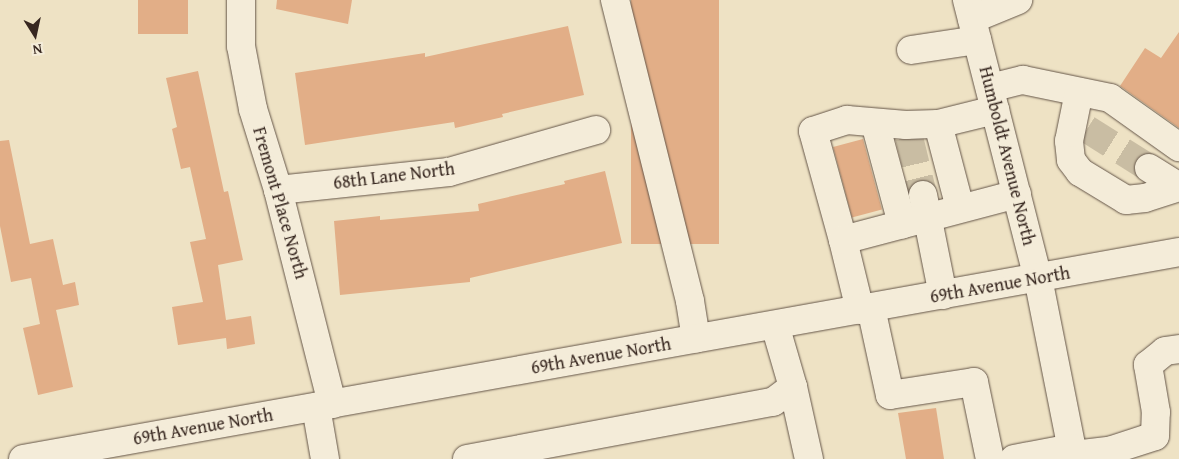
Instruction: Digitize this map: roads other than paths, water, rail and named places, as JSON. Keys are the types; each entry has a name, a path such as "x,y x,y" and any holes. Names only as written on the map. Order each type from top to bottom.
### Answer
{"street":[{"name":"Fremont Place North","path":"241,0 241,46 250,91 278,190 324,405 325,459"},
{"path":"615,0 690,301 696,339"},
{"path":"911,50 972,19 1018,0"},
{"name":"Humboldt Avenue North","path":"972,19 1038,278 1073,454"},
{"path":"990,459 974,382 890,394 866,309 843,240 813,131 847,120 874,123 907,131 938,124 993,99 1022,80 1110,98 1179,147"},
{"path":"1079,92 1080,125 1069,141 1071,160 1080,172 1126,200 1145,198 1179,187"},
{"path":"874,123 902,224"},
{"path":"938,124 960,208"},
{"name":"68th Lane North","path":"278,190 449,172 596,130"},
{"path":"1149,168 1179,187"},
{"path":"843,240 902,224 926,206 960,208 1017,194"},
{"path":"926,206 943,295"},
{"name":"69th Avenue North","path":"23,459 1179,252"},
{"path":"775,325 793,387 809,459"},
{"path":"1014,459 1112,450 1155,436 1156,412 1148,365 1164,351 1179,349"},
{"path":"468,459 773,402 793,387"}],"tunnel":[{"path":"1087,129 1149,168"},
{"path":"909,137 923,195"}]}
